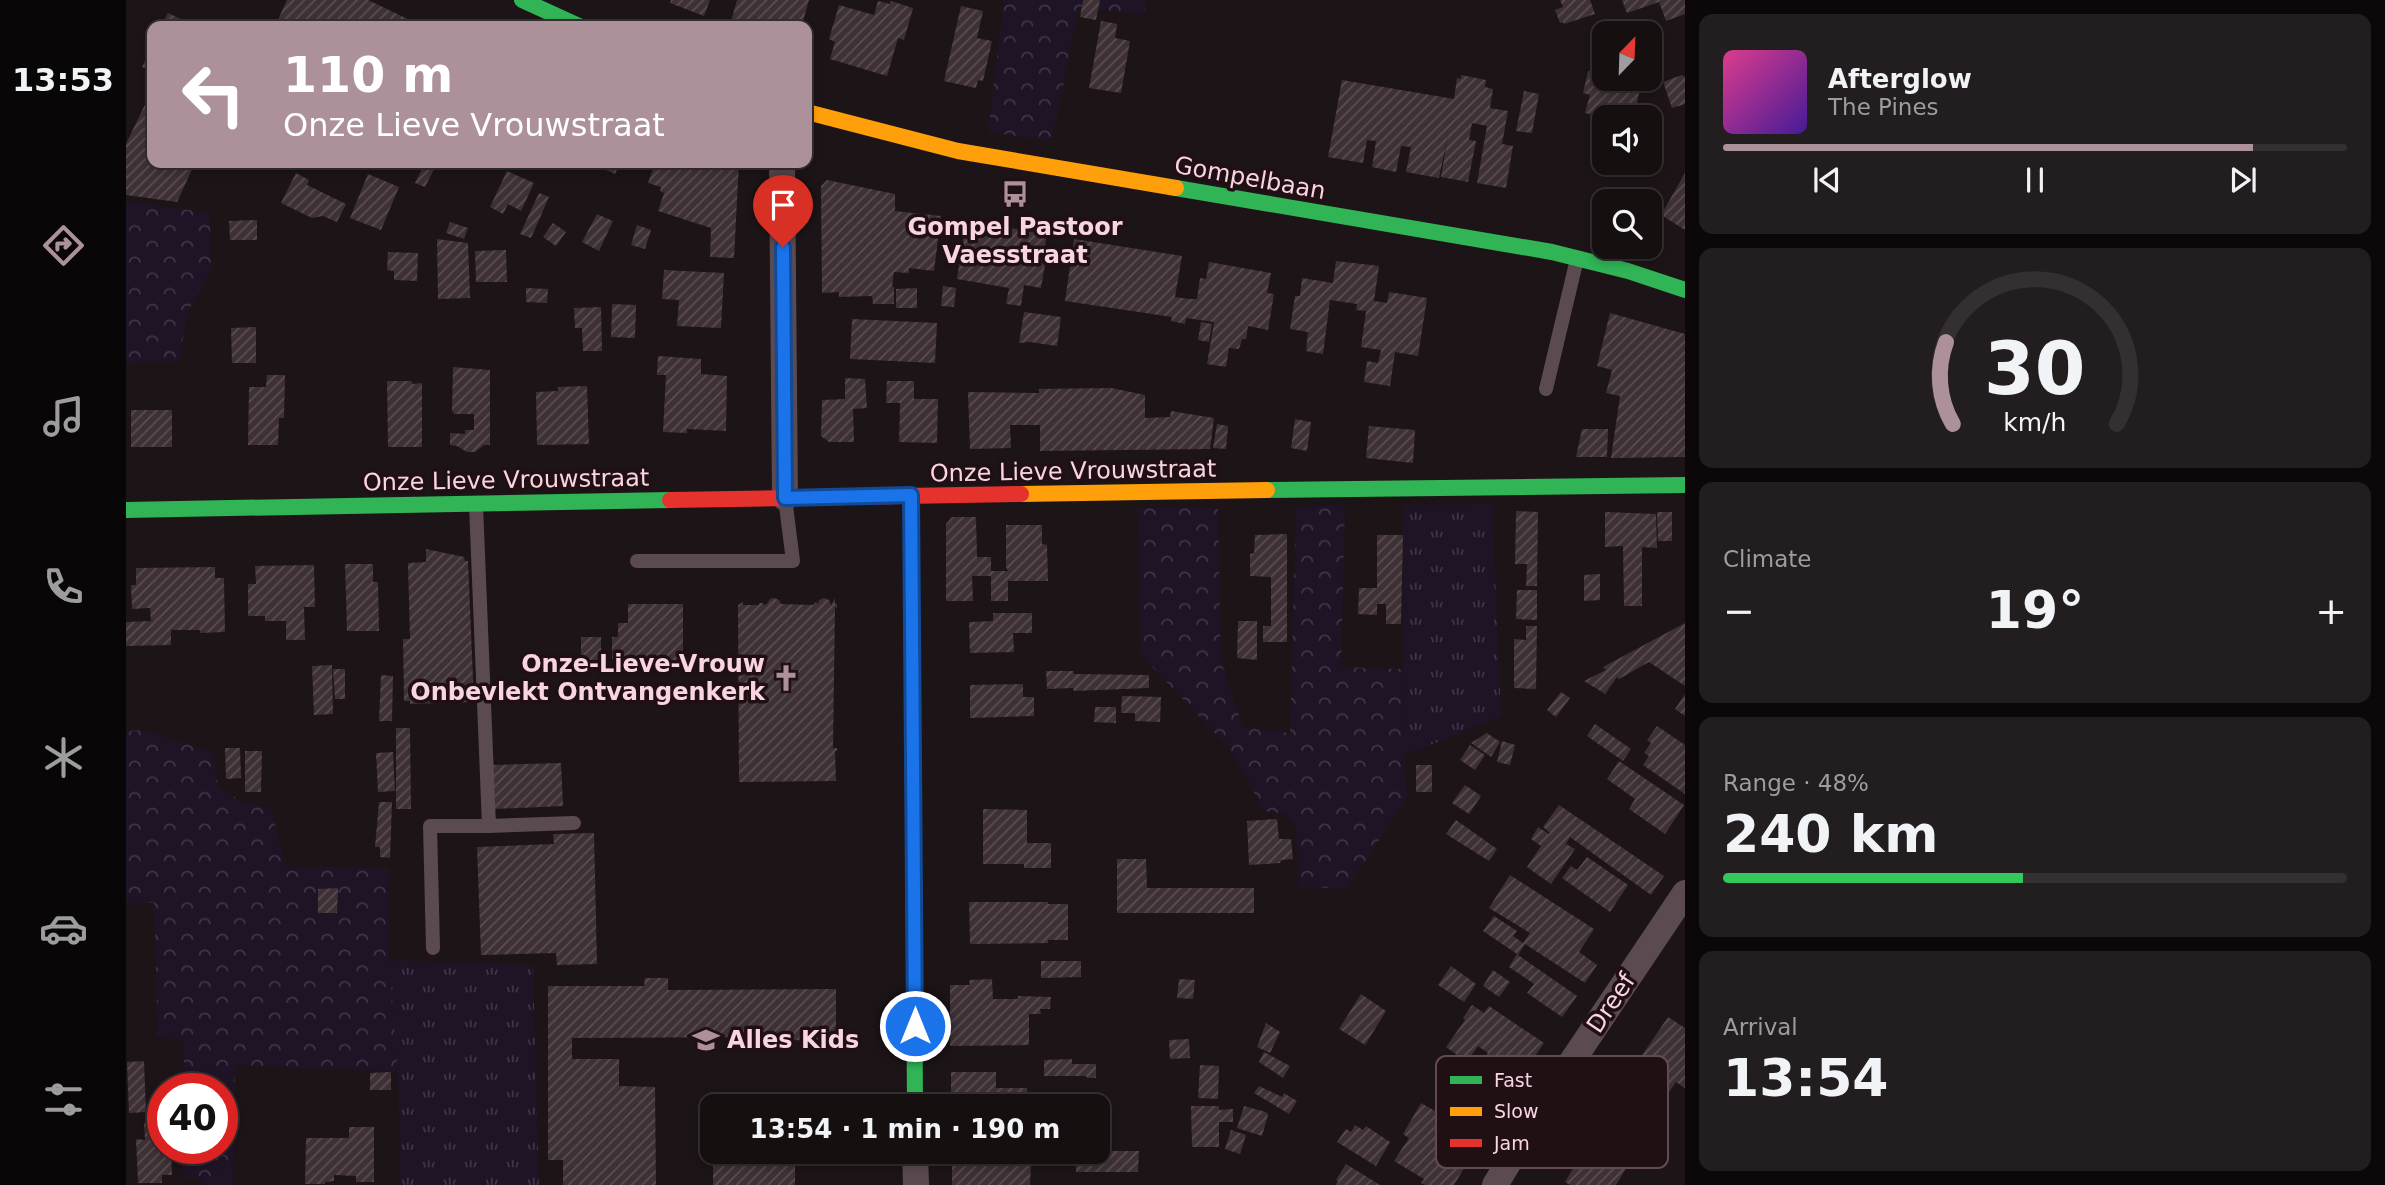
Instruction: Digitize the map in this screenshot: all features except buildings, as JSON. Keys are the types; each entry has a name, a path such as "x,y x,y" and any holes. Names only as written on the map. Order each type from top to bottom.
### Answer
{"street":[{"path":"522,0 568,21"},
{"name":"Gompelbaan","path":"812,113 958,151 1552,252 1628,271 1685,290"},
{"path":"782,168 785,498"},
{"name":"Onze Lieve Vrouwstraat","path":"126,510 911,495 1685,485"},
{"path":"911,495 915,1094"},
{"name":"Dreef","path":"1576,1056 1685,893"},
{"path":"915,1164 916,1185"},
{"name":"Dreef","path":"1495,1185 1505,1168"}],"lane":[{"path":"1546,389 1577,258"},
{"path":"637,561 793,561 785,498"},
{"path":"476,504 489,826"},
{"path":"433,948 430,826 574,824"}],"green space":[{"path":"1004,0 1145,0 1144,15 1079,7 1052,141 988,132"},
{"path":"126,201 210,213 211,272 189,309 178,362 126,363"},
{"path":"1492,504 1501,716 1404,756 1403,505"},
{"path":"1345,505 1341,667 1403,669 1407,798 1347,889 1298,886 1296,824 1285,814 1264,811 1229,748 1141,655 1138,508 1218,508 1221,661 1243,727 1290,733 1296,507"},
{"path":"146,730 213,753 218,786 241,801 271,808 286,868 389,867 389,960 398,1072 235,1065 235,1073 184,1073 184,1040 158,1037 154,903 126,903 126,731"},
{"path":"389,960 533,965 539,1185 400,1185 398,1072"},
{"path":"183,1164 233,1164 233,1185 203,1185 203,1179 183,1178"}],"traffic: fast":[{"path":"522,0 568,21"},
{"path":"1176,188 1552,252 1628,271 1685,290"},
{"path":"1267,490 1685,485"},
{"path":"911,495 915,1094"},
{"path":"126,510 670,500"}],"traffic: slow":[{"path":"812,113 958,151 1176,188"},
{"path":"1021,494 1267,490"}],"traffic: jam":[{"path":"670,500 1021,494"}],"place":[{"name":"Gompel Pastoor Vaesstraat","path":"1015,194"},
{"name":"Onze-Lieve-Vrouw Onbevlekt Ontvangenkerk","path":"786,678"},
{"name":"Alles Kids","path":"706,1040"}],"route":[{"path":"783,247 785,498 911,495 915,1026"}]}
